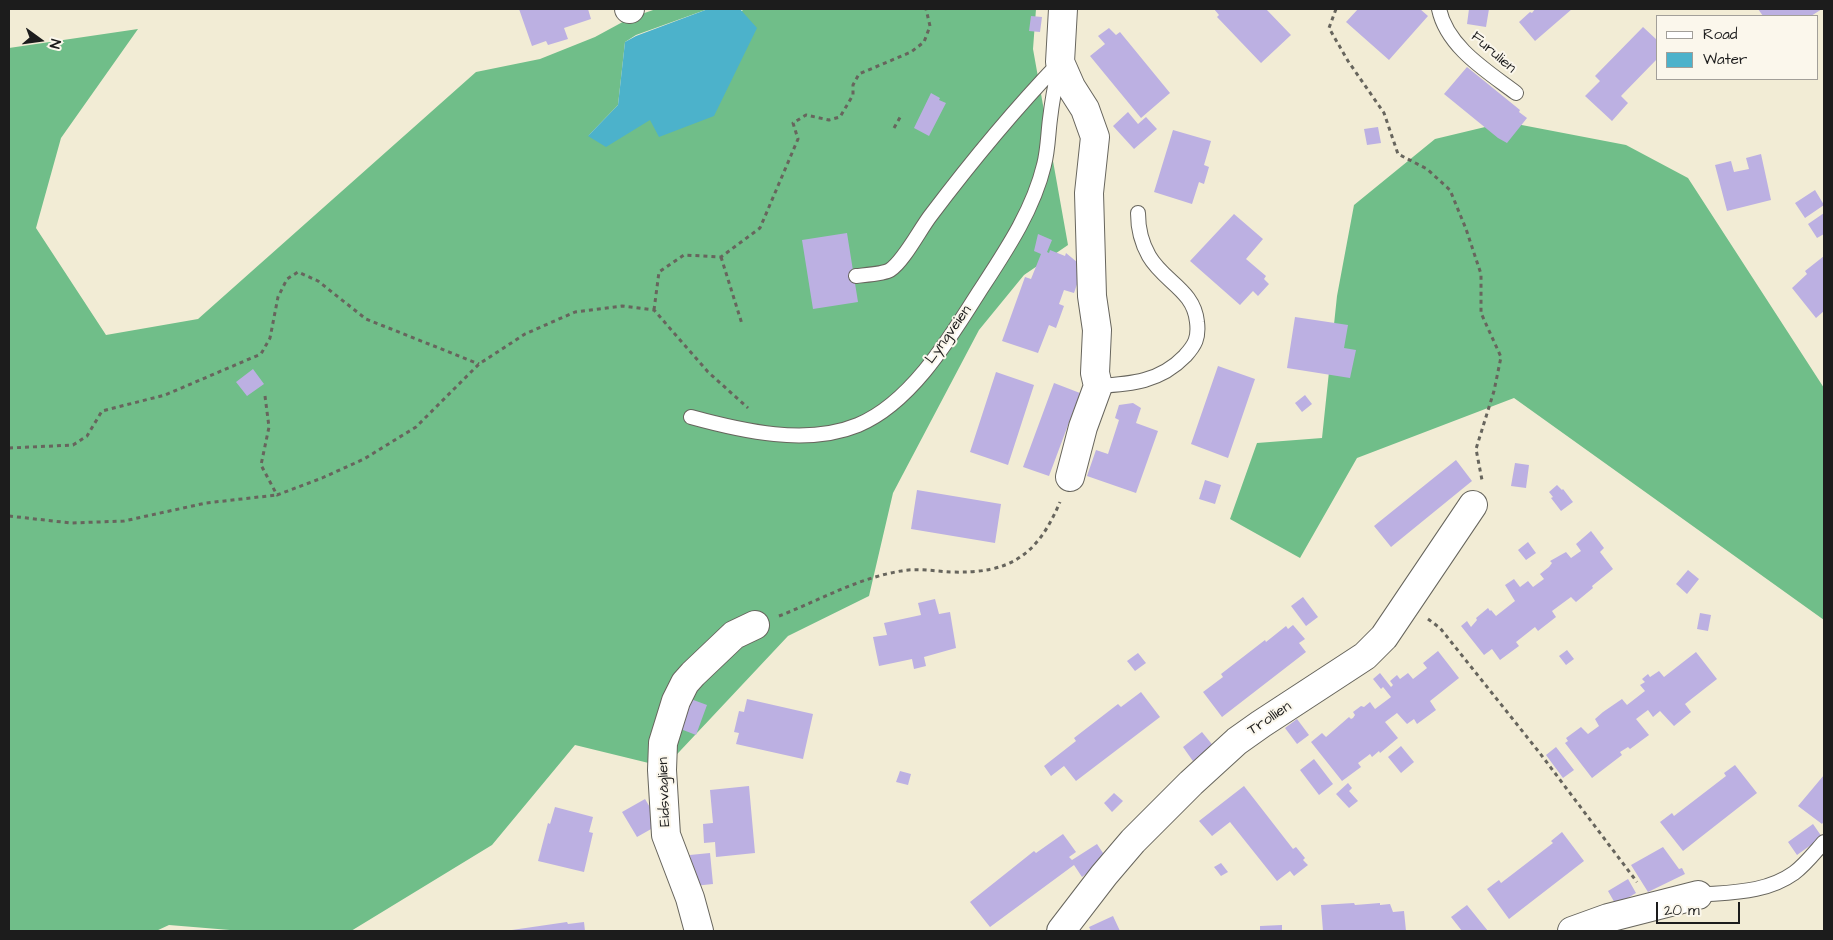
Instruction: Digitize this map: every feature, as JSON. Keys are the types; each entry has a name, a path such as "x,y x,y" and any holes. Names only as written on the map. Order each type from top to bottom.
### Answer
{"street":[{"name":"Lyngveien","path":"1063,9 1060,62 1071,87 1085,109 1095,137 1089,193 1092,296 1097,330 1095,373 1098,386 1083,427 1070,477"},
{"name":"Trollien","path":"1061,931 1133,841 1191,783 1237,742 1261,724 1365,656 1384,637 1473,505"},
{"name":"Eidsvåglien","path":"698,931 690,898 666,835 662,770 663,743 676,701 692,674 734,635 755,625"},
{"path":"1572,931 1608,918 1698,895"}],"lane":[{"name":"Furulien","path":"1439,9 1445,27 1455,42 1480,66 1516,93"},
{"path":"856,276 889,270 906,252 930,216 977,156 1060,62"},
{"name":"Lyngveien","path":"691,417 732,428 773,434 813,434 838,431 859,425 882,411 909,388 938,354 968,311 1006,251 1024,217 1039,184 1045,163 1052,98 1060,62"},
{"path":"1098,386 1131,384 1166,372 1179,362 1194,346 1198,335 1196,311 1186,295 1150,258 1138,233 1138,213"},
{"path":"1698,895 1753,891 1775,884 1796,872 1824,842"}],"path":[{"path":"654,310 659,272 684,255 721,257 760,228 798,139 793,124 806,115 829,120 840,117 853,95 853,85 859,74 911,52 924,42 930,26 926,9"},
{"path":"1336,9 1329,28 1348,61 1384,113 1398,154 1427,169 1450,190 1466,229 1481,274 1481,313 1501,357 1494,391 1476,448 1484,485 1473,505"},
{"path":"894,128 902,114"},
{"path":"721,257 742,324"},
{"path":"9,448 73,445 87,436 102,411 164,395 262,354 270,338 278,296 287,279 298,272 318,281 366,319 479,364"},
{"path":"9,516 71,523 124,521 206,503 277,495 364,459 416,427 479,364 525,334 575,312 622,306 654,310 708,372 773,434"},
{"path":"265,396 269,427 262,465 277,495"},
{"path":"755,625 811,604 862,580 903,570 958,572 988,569 1016,560 1034,546 1046,532 1070,477"},
{"path":"1440,628 1539,752 1656,905"}],"green space":[{"path":"656,9 708,9 636,35 625,42 618,105 588,136 743,10 740,9 1036,9 1033,49 1068,245 1024,275 979,330 893,493 869,596 788,636 665,767 575,745 492,845 351,931 242,931 169,925 156,931 9,931 9,48 138,29 61,138 36,228 106,335 198,319 476,72 540,59 595,37 630,18"},
{"path":"1506,122 1626,145 1688,178 1824,388 1824,620 1514,398 1357,458 1300,558 1230,519 1257,443 1322,438 1337,296 1354,205 1435,139"}],"water":[{"path":"708,9 740,9 757,28 714,116 659,137 650,120 606,147 588,136 618,105 625,42 636,36"}],"building":[{"path":"519,9 588,9 591,19 564,28 568,39 548,45 546,41 532,46"},
{"path":"1214,9 1266,9 1291,35 1261,63 1217,17 1219,15"},
{"path":"1358,9 1420,9 1428,16 1389,60 1346,22"},
{"path":"1469,9 1489,9 1486,27 1467,24"},
{"path":"1535,9 1572,9 1535,41 1519,22"},
{"path":"1758,9 1822,9 1813,15 1762,15"},
{"path":"1031,16 1042,17 1040,32 1029,31"},
{"path":"1643,27 1656,39 1656,60 1621,96 1628,103 1612,121 1585,96 1600,81 1595,76"},
{"path":"1109,28 1116,35 1120,32 1170,93 1141,118 1090,56 1105,44 1098,36"},
{"path":"1467,67 1520,110 1519,112 1527,118 1507,143 1498,138 1444,94"},
{"path":"931,93 946,103 929,136 914,128"},
{"path":"1128,112 1138,124 1146,117 1157,129 1134,149 1113,126"},
{"path":"1378,127 1381,143 1367,145 1364,129"},
{"path":"1173,130 1211,141 1204,165 1209,167 1204,184 1199,182 1192,204 1154,192"},
{"path":"1761,154 1771,200 1727,211 1715,165 1731,161 1734,172 1749,169 1746,158"},
{"path":"1815,190 1824,205 1805,218 1795,203"},
{"path":"1824,213 1824,234 1817,238 1808,224"},
{"path":"1234,214 1263,239 1246,259 1266,276 1264,279 1269,284 1258,296 1253,291 1240,305 1190,261"},
{"path":"847,233 858,302 813,309 802,240"},
{"path":"1038,234 1052,240 1047,252 1049,253 1050,250 1065,256 1066,253 1083,267 1074,293 1064,290 1059,304 1064,306 1056,328 1049,325 1038,353 1002,341 1025,277 1031,279 1041,254 1034,251"},
{"path":"1824,256 1824,311 1816,318 1792,288 1807,274 1805,271"},
{"path":"1295,317 1348,325 1344,348 1356,350 1350,378 1287,368"},
{"path":"1218,366 1255,379 1228,458 1191,444"},
{"path":"253,369 264,384 247,396 236,382"},
{"path":"996,372 1034,385 1008,465 970,452"},
{"path":"1054,383 1080,393 1049,476 1023,467"},
{"path":"1305,395 1312,404 1302,412 1295,403"},
{"path":"1133,403 1141,408 1136,423 1158,431 1136,493 1087,476 1096,450 1108,454 1119,420 1115,418 1119,405"},
{"path":"1456,460 1472,481 1391,547 1374,526"},
{"path":"1515,463 1529,465 1526,488 1511,486"},
{"path":"1205,480 1221,485 1215,504 1199,499"},
{"path":"1557,485 1563,489 1573,502 1561,511 1551,498 1553,497 1549,492"},
{"path":"917,490 1001,504 995,543 911,529"},
{"path":"1591,531 1604,548 1600,552 1613,569 1576,602 1571,597 1552,611 1556,617 1538,631 1535,627 1516,642 1519,646 1500,660 1492,649 1484,655 1461,626 1467,621 1471,627 1477,620 1476,618 1488,608 1496,616 1515,601 1505,585 1514,579 1520,587 1528,581 1533,587 1544,579 1540,574 1549,567 1552,563 1550,561 1566,552 1571,558 1581,551 1576,544"},
{"path":"1528,542 1536,553 1526,560 1518,550"},
{"path":"1688,570 1699,579 1687,594 1676,584"},
{"path":"1303,597 1318,617 1306,626 1291,606"},
{"path":"935,599 939,614 950,612 956,648 924,657 926,666 914,669 912,659 879,666 873,637 887,635 884,623 921,615 918,603"},
{"path":"1700,613 1711,615 1708,631 1697,629"},
{"path":"1293,625 1305,639 1299,643 1306,652 1222,717 1203,692 1223,677 1221,674 1265,640 1266,642 1286,626 1288,629"},
{"path":"1567,650 1574,659 1566,665 1559,656"},
{"path":"1438,651 1459,678 1430,701 1436,710 1417,724 1414,719 1407,724 1397,713 1385,722 1398,738 1380,753 1379,751 1372,757 1370,754 1358,763 1361,767 1342,781 1311,742 1322,733 1326,737 1349,717 1353,718 1355,715 1353,712 1361,706 1364,707 1370,702 1375,709 1391,697 1373,679 1380,673 1391,687 1393,685 1390,681 1397,675 1400,679 1408,673 1413,679 1427,668 1423,663"},
{"path":"1696,652 1717,679 1685,704 1691,712 1674,726 1660,711 1653,717 1648,710 1636,719 1649,735 1630,749 1628,747 1620,752 1622,755 1592,778 1565,743 1568,741 1566,738 1581,727 1588,734 1599,726 1595,719 1603,712 1622,699 1627,705 1645,691 1640,685 1645,682 1642,679 1648,674 1650,677 1659,671 1664,677"},
{"path":"1138,653 1146,663 1135,671 1127,661"},
{"path":"1141,692 1160,717 1076,781 1064,766 1051,776 1044,766 1076,741 1074,738 1118,704 1121,707"},
{"path":"688,698 707,705 696,735 678,728"},
{"path":"747,699 813,714 803,759 736,744 739,733 734,732 739,711 744,712"},
{"path":"1297,719 1309,735 1297,744 1285,728"},
{"path":"1202,732 1215,748 1195,764 1183,747"},
{"path":"1401,746 1414,762 1401,773 1388,757"},
{"path":"1556,747 1574,770 1563,778 1546,755"},
{"path":"1314,759 1333,784 1319,795 1300,770"},
{"path":"1735,765 1757,793 1683,851 1660,822 1672,813 1674,816 1726,776 1724,773"},
{"path":"900,771 911,774 908,785 896,782"},
{"path":"1824,775 1824,821 1822,824 1798,806"},
{"path":"1348,783 1352,788 1349,791 1358,801 1349,808 1336,794"},
{"path":"749,786 755,853 716,857 715,842 704,843 703,824 713,823 710,790"},
{"path":"1244,786 1293,849 1296,847 1305,858 1303,860 1308,865 1294,876 1290,871 1277,881 1230,822 1212,836 1199,821"},
{"path":"1114,793 1123,801 1112,812 1104,803"},
{"path":"645,799 660,824 637,837 622,812"},
{"path":"555,807 593,817 589,832 593,833 584,872 538,861 548,823 550,824"},
{"path":"1813,824 1822,837 1797,855 1788,842"},
{"path":"1562,832 1584,861 1509,919 1487,889 1499,880 1501,883 1553,843 1551,841"},
{"path":"1063,834 1076,852 1069,857 1072,860 1097,844 1105,856 1098,865 1082,877 1074,865 990,927 970,902 1034,851 1036,853"},
{"path":"1663,847 1685,874 1648,892 1631,865"},
{"path":"710,853 713,884 694,886 690,855"},
{"path":"1221,863 1228,872 1221,876 1214,867"},
{"path":"1628,879 1636,893 1616,905 1608,891"},
{"path":"1354,903 1355,905 1390,904 1393,912 1404,911 1406,931 1323,931 1321,905"},
{"path":"1467,905 1488,931 1462,931 1451,917"},
{"path":"1113,916 1120,931 1091,931 1089,927"},
{"path":"567,922 568,924 584,922 585,931 505,931"},
{"path":"1282,925 1282,931 1260,931 1260,926"}]}
